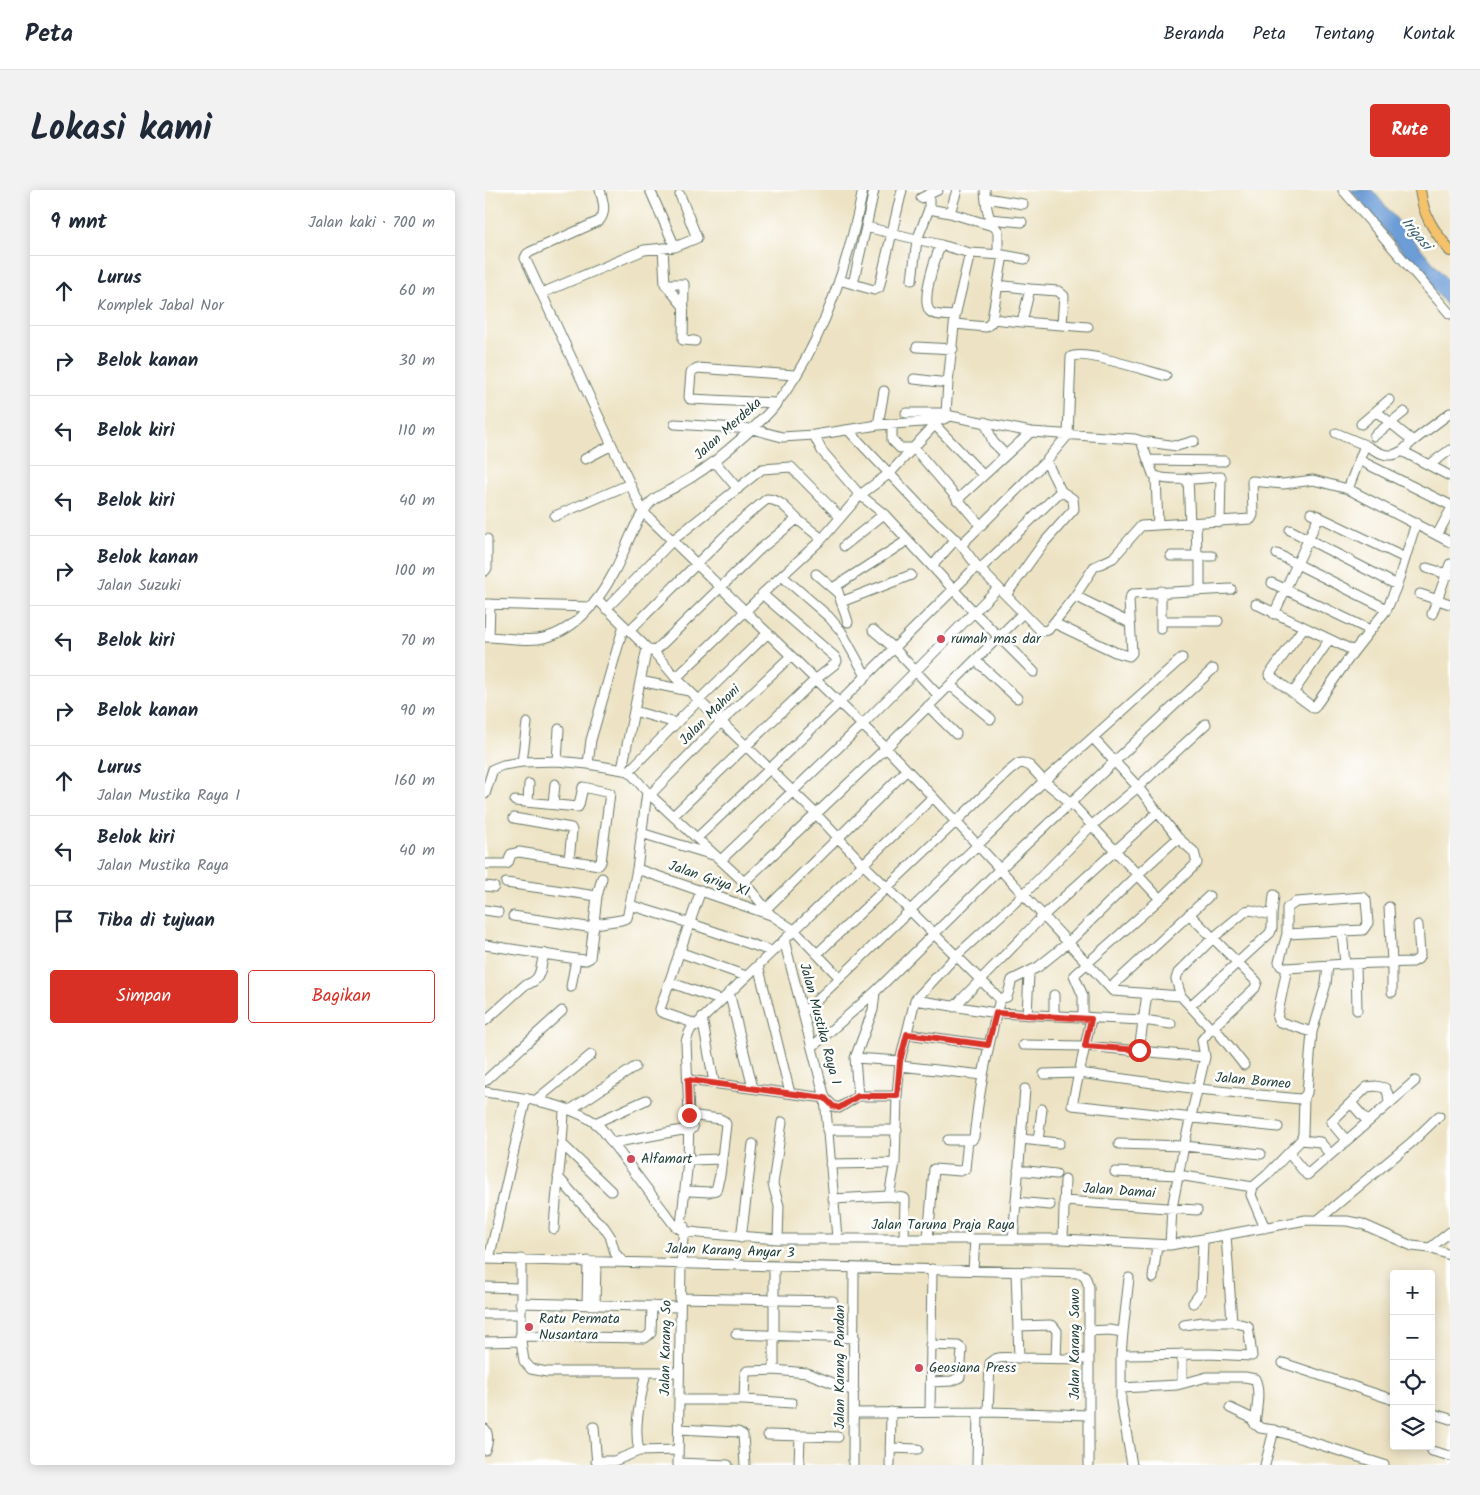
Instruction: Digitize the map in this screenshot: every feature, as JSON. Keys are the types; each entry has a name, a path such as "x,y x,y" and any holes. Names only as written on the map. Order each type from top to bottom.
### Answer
{"main road":[{"path":"1419,190 1431,227 1450,251"}],"street":[{"path":"599,190 604,212 599,221 527,254 525,258 643,512 907,770 1113,991 1181,996"},
{"path":"650,190 675,247"},
{"name":"Jalan Merdeka","path":"487,637 531,640 543,638 575,622 597,599 614,572 643,512 653,500 715,462 752,429 776,403 801,367 833,300 856,224 863,190"},
{"path":"853,284 874,190"},
{"path":"839,280 875,290 879,288 902,190"},
{"path":"950,213 957,190"},
{"path":"1343,190 1450,314"},
{"path":"912,280 917,240 929,209 929,194"},
{"path":"941,245 931,270 925,303 928,309 932,313 955,320 985,327 991,324 999,285 1000,254 998,231 991,222 985,194 1023,204"},
{"path":"542,293 644,250 675,247 697,238 680,195"},
{"path":"929,209 991,222 1022,222"},
{"path":"866,227 970,253 1000,254 1025,259"},
{"path":"663,248 665,284 684,307"},
{"path":"948,415 947,383 953,350 955,320 970,253"},
{"path":"665,284 684,284 683,340 695,341"},
{"path":"999,285 1058,291 1064,296 1062,324"},
{"path":"1022,322 1030,289"},
{"path":"991,318 1088,327"},
{"path":"917,347 953,350"},
{"path":"932,566 980,525 1046,461 1068,435 1071,357 1074,355 1102,358 1166,376"},
{"path":"776,403 690,399 691,372 697,368 795,375"},
{"path":"913,379 947,383"},
{"path":"878,425 884,391"},
{"path":"1361,424 1389,400"},
{"path":"1377,412 1413,441"},
{"path":"1374,436 1404,412"},
{"path":"906,413 948,415 1031,432 1099,435 1177,446 1194,440"},
{"path":"1336,433 1386,456 1393,456 1401,452 1450,413"},
{"path":"673,816 837,661 835,656 762,594 822,539 860,495 890,473 937,423 948,415"},
{"path":"985,422 993,442 1005,455"},
{"path":"675,424 752,429 782,437 814,435 878,425 937,423 983,475"},
{"path":"892,424 892,440 900,448 914,448"},
{"path":"848,430 921,507 958,542 978,568 1041,631 1047,630 1054,623 1095,567 1113,558 1138,528 1143,526 1251,520 1253,515 1252,481 1283,484 1313,480 1348,489 1450,542"},
{"path":"957,500 1031,432"},
{"path":"814,435 822,452 860,495 884,514 953,589 1034,672"},
{"path":"1141,441 1156,478 1158,525"},
{"path":"585,459 612,446"},
{"path":"1348,489 1365,446"},
{"path":"914,448 980,525"},
{"path":"1429,466 1450,450"},
{"path":"1401,452 1450,476"},
{"path":"1148,460 1224,461"},
{"path":"1359,460 1450,505"},
{"path":"1006,595 1042,546 1074,509 1073,499 1061,491 1046,461"},
{"path":"715,462 738,489"},
{"path":"606,608 673,540 762,468 791,467 840,517"},
{"path":"1156,478 1221,477 1221,522"},
{"path":"1189,478 1200,590"},
{"path":"555,516 630,484"},
{"path":"697,838 839,703 953,589 1061,491"},
{"path":"588,764 591,740 627,628 697,564 739,522 767,499 783,504 797,519 822,539"},
{"path":"1437,535 1450,511"},
{"path":"844,546 884,514"},
{"path":"1274,614 1308,540 1315,514 1405,558"},
{"path":"625,770 640,681 650,650 759,550 797,519"},
{"path":"1304,627 1269,675 1314,708 1354,651 1387,609 1397,585 1416,523"},
{"path":"1290,530 1397,585"},
{"path":"485,571 487,568 487,538"},
{"path":"848,622 836,586 908,540"},
{"path":"1277,554 1387,609"},
{"path":"1171,556 1212,556"},
{"path":"1432,614 1449,575 1450,564"},
{"path":"1427,568 1449,575"},
{"path":"815,574 840,597"},
{"path":"840,597 911,575"},
{"path":"782,576 829,617 841,631 866,676"},
{"path":"1272,583 1370,630"},
{"path":"719,858 862,725 998,588"},
{"path":"1054,623 1115,652 1129,656 1132,653 1129,600 1132,594 1161,591 1231,589"},
{"path":"1161,591 1161,625 1218,621"},
{"path":"1420,594 1450,604"},
{"path":"1075,596 1130,623"},
{"path":"597,599 689,691 770,768 863,864 1000,999"},
{"path":"676,678 758,599"},
{"path":"487,637 487,604 591,607"},
{"path":"1255,604 1354,651"},
{"path":"744,882 1023,613"},
{"path":"873,630 894,648 939,696"},
{"path":"625,770 768,633"},
{"path":"1293,693 1329,640"},
{"name":"Jalan Mahoni","path":"648,793 791,656"},
{"path":"803,1013 1044,781 1182,658"},
{"path":"975,660 1017,698"},
{"path":"812,1047 875,992 1000,870 1213,669"},
{"path":"640,681 689,691"},
{"path":"950,685 991,719"},
{"path":"928,706 956,734"},
{"path":"634,712 676,723"},
{"path":"522,762 527,723"},
{"path":"889,1196 895,1163 900,1063 915,1000 956,956 1023,895 1091,826 1206,724"},
{"path":"557,762 559,729"},
{"path":"1093,738 1115,761 1178,838 1194,852 1197,862 1160,900 1074,975 1083,996 1087,1018 1085,1046 1072,1106 1278,1127"},
{"path":"485,794 493,769 503,765 522,762 557,762 588,764 625,770 744,882 769,912 794,930 840,978"},
{"path":"817,954 955,821 1018,764 1023,763 1030,766 1044,781 1071,803 1160,900"},
{"path":"769,912 907,770"},
{"path":"528,802 529,784"},
{"path":"553,804 555,784"},
{"path":"485,864 507,864 511,854 516,852 599,864 601,862 611,793 583,787 579,806 515,801"},
{"path":"513,916 595,926 625,919 628,914 637,869 648,793"},
{"path":"683,1230 693,1160 690,1080 686,1042 688,1034 720,1000 933,797"},
{"path":"954,1006 1043,916 1158,812"},
{"path":"514,818 571,828 569,860"},
{"path":"641,833 719,858"},
{"path":"1000,999 1007,997 1013,980 1029,973 1068,943 1137,875 1178,838"},
{"name":"Jalan Griya XI","path":"637,869 769,912"},
{"path":"485,945 576,959 586,960 590,958 597,896 602,878"},
{"path":"506,883 597,896"},
{"path":"698,1023 660,1010 701,890"},
{"path":"1190,1006 1237,961 1270,933 1274,895"},
{"path":"1110,988 1209,896"},
{"path":"1287,934 1363,930 1368,923 1366,900 1363,897 1295,902 1291,904 1287,908 1287,934 1279,962 1281,966 1287,968 1413,962 1420,955 1418,925"},
{"path":"630,905 771,951"},
{"path":"1389,907 1393,962 1392,992"},
{"path":"485,910 498,912"},
{"path":"1244,1064 1181,996 1176,979 1178,973 1213,937 1246,911 1251,910 1272,915"},
{"path":"1170,1245 1172,1208 1184,1146 1205,1057 1203,1040 1212,1028 1255,988 1257,982 1189,914"},
{"path":"1342,931 1345,964"},
{"name":"Jalan Mustika Raya I","path":"690,1080 825,1098 784,940"},
{"path":"679,952 746,976"},
{"path":"485,1021 525,985 537,980 544,953"},
{"path":"571,988 576,959"},
{"path":"1355,964 1357,1010"},
{"path":"758,965 790,1093"},
{"path":"1265,1228 1251,1195 1253,1187 1301,1140 1312,1032 1326,984 1328,965"},
{"path":"1287,968 1277,1018 1280,1022 1312,1032"},
{"path":"1027,1015 1029,973"},
{"path":"669,982 720,1000"},
{"path":"729,992 753,1088"},
{"path":"858,1096 855,1058 873,1010 875,992"},
{"path":"1139,1050 1147,994"},
{"path":"1054,995 1054,1016"},
{"path":"948,1140 972,1140 974,1137 988,1045 1000,999"},
{"path":"915,1000 996,1013 1143,1020 1171,1024"},
{"path":"485,1081 562,1011"},
{"path":"698,1023 714,1082"},
{"path":"907,1034 988,1045"},
{"path":"1023,1045 1085,1046 1205,1057"},
{"path":"487,1259 530,1100 591,1054"},
{"path":"855,1058 983,1075"},
{"path":"567,1109 635,1067"},
{"name":"Jalan Borneo","path":"1044,1074 1079,1073 1198,1090 1300,1099 1305,1097"},
{"path":"1293,1157 1307,1175 1415,1081"},
{"path":"1346,1140 1331,1122 1367,1087 1385,1088 1389,1104"},
{"path":"1013,1239 1025,1090"},
{"path":"485,1092 567,1109 595,1123 601,1128 675,1226 683,1230"},
{"path":"825,1098 833,1106 839,1108 858,1096 897,1096"},
{"path":"825,1098 837,1238"},
{"path":"595,1123 646,1100"},
{"path":"1351,1103 1368,1122"},
{"path":"1038,1141 1042,1108"},
{"path":"554,1229 558,1177 567,1109"},
{"path":"689,1191 709,1192 716,1190 719,1184 726,1124 720,1119 691,1115"},
{"path":"1317,1220 1412,1142 1439,1116"},
{"path":"778,1239 779,1206 773,1184 782,1122"},
{"path":"612,1143 691,1128"},
{"path":"683,1230 681,1225 691,1128"},
{"path":"827,1130 897,1130"},
{"path":"1021,1138 1059,1143"},
{"path":"928,1239 934,1169 960,1171 965,1169 968,1140"},
{"path":"1301,1140 1320,1142 1330,1154"},
{"path":"741,1238 753,1144"},
{"path":"1119,1144 1184,1146 1261,1154"},
{"path":"563,1145 611,1191"},
{"path":"693,1160 721,1159"},
{"path":"830,1164 895,1163"},
{"path":"1019,1170 1056,1174"},
{"path":"1115,1172 1179,1175 1253,1187"},
{"path":"558,1177 596,1220 605,1227 611,1236 615,1253 623,1262"},
{"path":"1063,1239 1065,1180"},
{"path":"833,1199 889,1196 904,1198 904,1239"},
{"name":"Jalan Damai","path":"1064,1201 1197,1210"},
{"path":"1016,1202 1050,1206"},
{"name":"Jalan Taruna Praja Raya","path":"683,1230 741,1238 1063,1239 1170,1245 1306,1220 1317,1220 1355,1222 1412,1246 1430,1248 1450,1255"},
{"name":"Jalan Karang So","path":"678,1464 683,1230"},
{"path":"1430,1248 1450,1232"},
{"path":"1226,1235 1231,1322"},
{"path":"973,1270 975,1239"},
{"path":"1193,1303 1201,1292 1203,1240"},
{"path":"1153,1278 1157,1245"},
{"name":"Jalan Karang Anyar 3","path":"487,1259 854,1269 973,1270"},
{"path":"521,1259 521,1339 524,1361 531,1370 547,1372 679,1372"},
{"path":"591,1305 592,1261"},
{"path":"774,1266 774,1370"},
{"name":"Jalan Karang Pandan","path":"853,1465 854,1269"},
{"path":"930,1412 932,1269"},
{"name":"Jalan Karang Sawo","path":"973,1270 1075,1273 1085,1276 1089,1287 1089,1465"},
{"path":"1016,1272 1019,1358"},
{"path":"1129,1278 1121,1355 1121,1402 1132,1465"},
{"path":"485,1287 520,1288"},
{"path":"520,1303 652,1306 680,1302 833,1301"},
{"path":"485,1342 521,1339 645,1338 651,1333 652,1306"},
{"path":"485,1314 520,1314"},
{"path":"1121,1355 1252,1356 1246,1324 1203,1322 1184,1325"},
{"path":"1018,1326 1053,1326 1057,1330 1056,1359"},
{"path":"1088,1330 1123,1332"},
{"path":"736,1334 855,1338"},
{"path":"930,1345 958,1346 962,1349 960,1377 952,1381 930,1382"},
{"path":"1182,1354 1182,1383"},
{"path":"977,1465 990,1363 993,1360 998,1358 1088,1359"},
{"path":"1283,1363 1390,1399"},
{"path":"744,1400 745,1374 747,1371 774,1370 807,1373 854,1391"},
{"path":"639,1451 636,1434 646,1372"},
{"path":"1121,1388 1177,1385 1207,1377 1255,1378 1257,1384 1255,1425"},
{"path":"679,1400 744,1400 792,1403"},
{"path":"1230,1408 1249,1416 1255,1425 1260,1428 1274,1430 1384,1465"},
{"path":"890,1465 891,1412"},
{"path":"854,1413 983,1412 1089,1415"},
{"path":"1435,1414 1450,1420"},
{"path":"594,1427 597,1463 619,1459 639,1451 678,1450"},
{"path":"485,1429 487,1433 485,1450"},
{"path":"679,1429 738,1432 743,1435 745,1465"},
{"path":"1265,1465 1274,1430"},
{"path":"768,1435 838,1436"},
{"path":"799,1465 800,1436"},
{"path":"890,1448 918,1449"},
{"path":"1432,1450 1450,1456"},
{"path":"678,1464 728,1465"}],"water":[{"path":"1351,190 1372,190 1450,283 1450,309"}],"place":[{"name":"rumah mas dar","path":"941,639"},
{"name":"Alfamart","path":"631,1159"},
{"name":"Ratu Permata Nusantara","path":"529,1327"},
{"name":"Geosiana Press","path":"919,1368"}],"route":[{"path":"689,1115 688,1080 825,1098 833,1106 839,1108 845,1106 858,1096 897,1096 900,1061 907,1034 988,1045 996,1013 1091,1019 1085,1046 1139,1050"}],"water label":[{"name":"Irigasi","path":"1416,234"}]}
